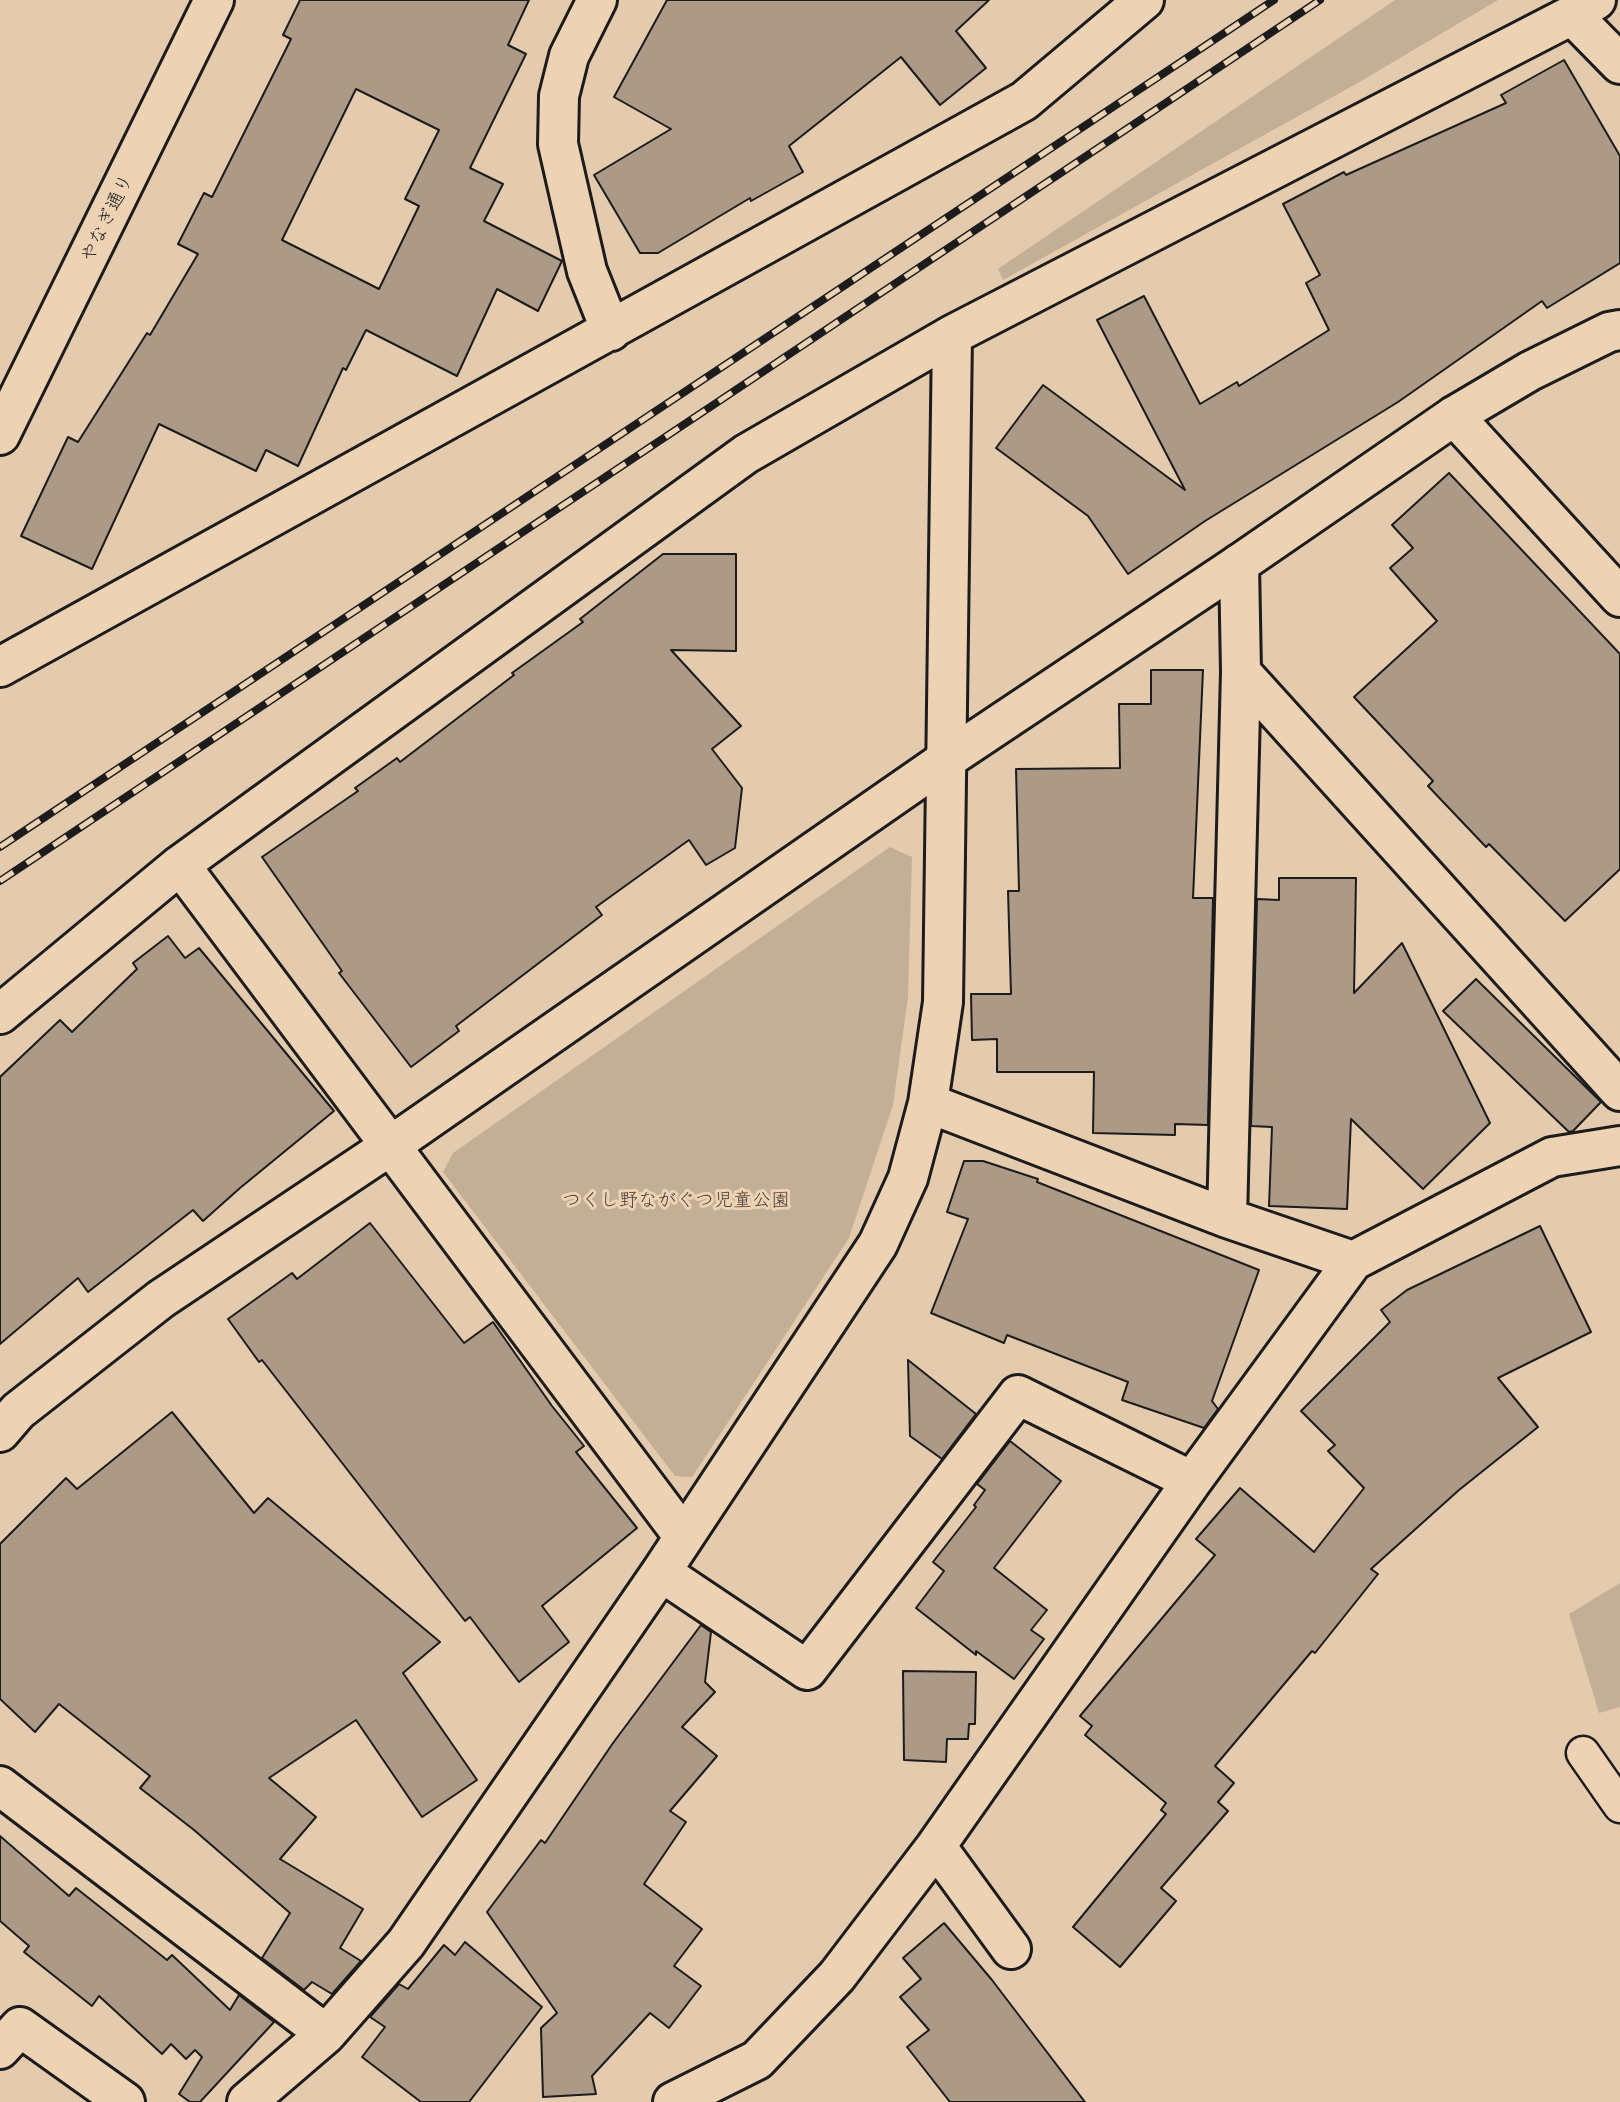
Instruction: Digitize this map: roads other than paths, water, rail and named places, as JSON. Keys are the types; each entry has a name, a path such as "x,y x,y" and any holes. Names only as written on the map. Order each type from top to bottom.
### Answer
{"street":[{"name":"やなぎ通り","path":"0,435 214,0"},
{"path":"597,0 569,56 559,96 558,144 587,271 611,331"},
{"path":"0,667 1024,101 1143,0"},
{"path":"0,1014 180,865 746,454 952,335 1584,8 1620,64"},
{"path":"0,1432 18,1412 161,1299 390,1146 947,759 1239,564 1454,416 1530,372 1609,332 1620,330"},
{"path":"247,2102 326,2034 406,1943 661,1572 878,1244 908,1178 928,1103 943,1002 952,335"},
{"path":"1454,416 1620,597"},
{"path":"1227,1218 1241,672 1239,564"},
{"path":"1241,672 1620,1091"},
{"path":"180,865 684,1537"},
{"path":"928,1103 1227,1218 1353,1261"},
{"path":"673,2102 757,2060 837,1976 936,1846 1192,1481 1353,1261 1552,1157 1620,1146"},
{"path":"661,1572 807,1670 1018,1395 1192,1481"},
{"path":"0,1786 326,2034"},
{"path":"936,1846 1011,1949"},
{"path":"0,2049 20,2027 125,2102"}],"lane":[{"path":"1583,1753 1620,1806"}],"railway":[{"path":"0,847 1274,0"},
{"path":"0,881 1320,0"}],"park label":[{"name":"つくし野ながぐつ児童公園","path":"676,1200"}]}
